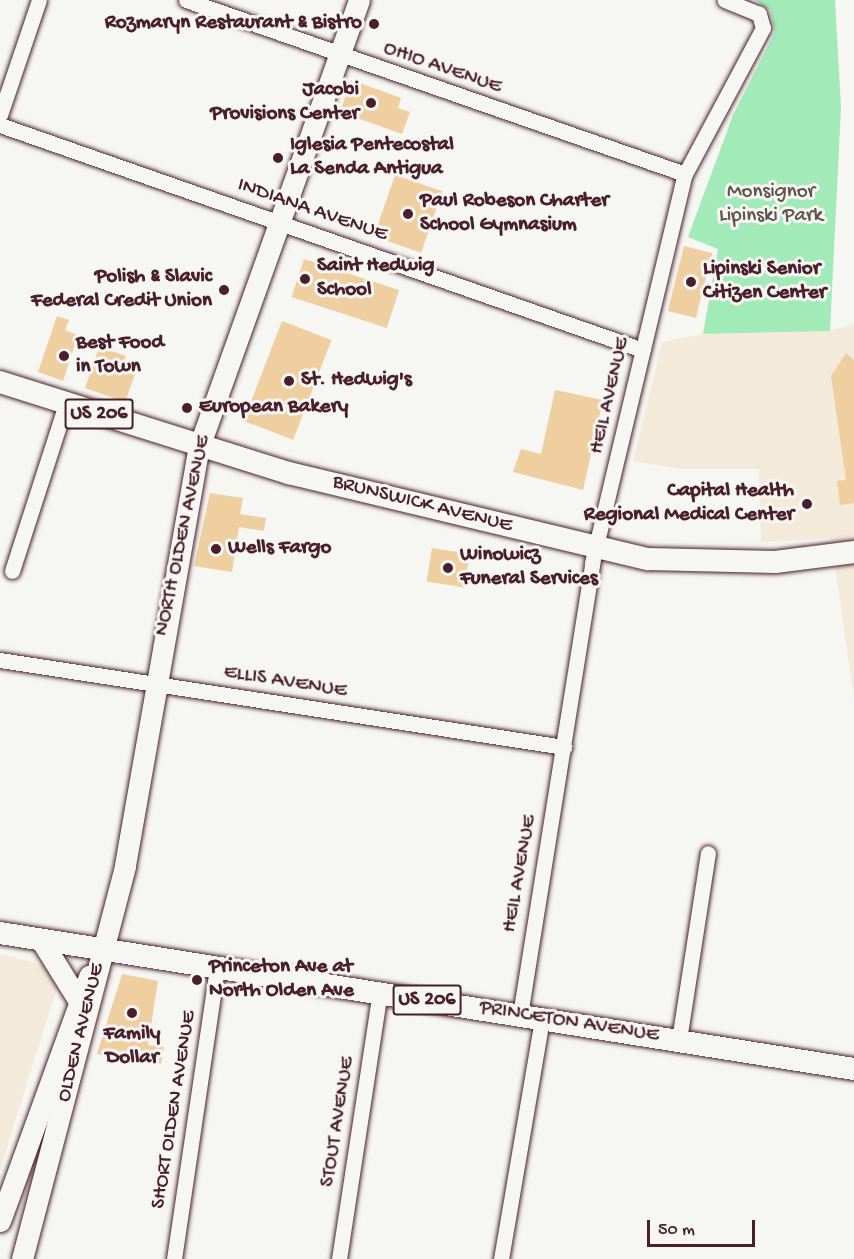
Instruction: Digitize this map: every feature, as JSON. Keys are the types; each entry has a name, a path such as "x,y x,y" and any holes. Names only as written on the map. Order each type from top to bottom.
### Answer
{"main road":[{"name":"NORTH OLDEN AVENUE","path":"103,949 125,865 155,683 199,447 359,0"},
{"name":"BRUNSWICK AVENUE","path":"0,382 199,447 648,559 763,562 854,552"},
{"name":"PRINCETON AVENUE","path":"0,933 854,1069"},
{"path":"41,940 77,998"},
{"name":"OLDEN AVENUE","path":"0,1220 77,998 103,949"},
{"name":"OLDEN AVENUE","path":"22,1259 28,1225 103,949"},
{"path":"0,1220 28,1225"}],"street":[{"path":"0,115 39,0"},
{"name":"OHIO AVENUE","path":"186,0 685,174"},
{"name":"HEIL AVENUE","path":"520,1015 597,547 685,174 758,39 762,18 725,0"},
{"name":"INDIANA AVENUE","path":"0,125 643,350"},
{"path":"12,571 66,404"},
{"name":"ELLIS AVENUE","path":"0,660 564,747"},
{"path":"679,1040 708,853"},
{"name":"SHORT OLDEN AVENUE","path":"174,1259 217,968"},
{"name":"STOUT AVENUE","path":"339,1259 380,992"},
{"path":"501,1259 542,1019"}],"shaded area":[{"name":"Capital Health Regional Medical Center","path":"854,324 854,699 831,538 761,542 759,469 680,469 633,461 662,342 703,334 830,331"},
{"path":"0,954 44,965 57,987 0,1170"}],"green space":[{"name":"Monsignor Lipinski Park","path":"755,0 835,0 841,107 830,331 703,334 718,249 688,237 733,115 775,32 770,10"}],"building":[{"name":"Jacobi Provisions Center","path":"351,80 401,98 398,108 410,112 402,134 340,112"},
{"name":"Paul Robeson Charter School Gymnasium","path":"395,175 442,191 421,253 374,236"},
{"name":"Lipinski Senior Citizen Center","path":"684,246 712,253 696,318 668,311"},
{"path":"304,259 399,290 387,328 292,297"},
{"path":"57,316 69,320 65,330 78,335 63,381 38,372"},
{"name":"St. Hedwig's","path":"282,321 331,340 293,440 244,421"},
{"path":"102,339 113,343 111,351 126,356 123,365 137,369 125,402 85,388"},
{"path":"846,353 854,360 854,503 840,505 837,481 846,480 831,376"},
{"path":"555,390 603,400 583,490 513,472 521,449 541,454"},
{"name":"Wells Fargo","path":"210,493 243,498 240,514 266,518 264,531 239,527 232,572 194,566"},
{"name":"Winowicz Funeral Services","path":"432,548 470,554 464,588 427,582"},
{"name":"Family Dollar","path":"122,974 158,981 148,1045 164,1047 161,1064 97,1054"}],"place":[{"name":"Rozmaryn Restaurant & Bistro","path":"374,24"},
{"name":"Jacobi Provisions Center","path":"371,103"},
{"name":"Iglesia Pentecostal La Senda Antigua","path":"278,158"},
{"name":"Paul Robeson Charter School Gymnasium","path":"408,214"},
{"name":"Saint Hedwig School","path":"305,279"},
{"name":"Lipinski Senior Citizen Center","path":"691,282"},
{"name":"Polish & Slavic Federal Credit Union","path":"224,290"},
{"name":"Best Food in Town","path":"64,356"},
{"name":"St. Hedwig's","path":"289,381"},
{"name":"European Bakery","path":"187,408"},
{"name":"Capital Health Regional Medical Center","path":"807,504"},
{"name":"Wells Fargo","path":"216,549"},
{"name":"Winowicz Funeral Services","path":"448,568"},
{"name":"Princeton Ave at North Olden Ave","path":"197,980"},
{"name":"Family Dollar","path":"132,1013"}]}
